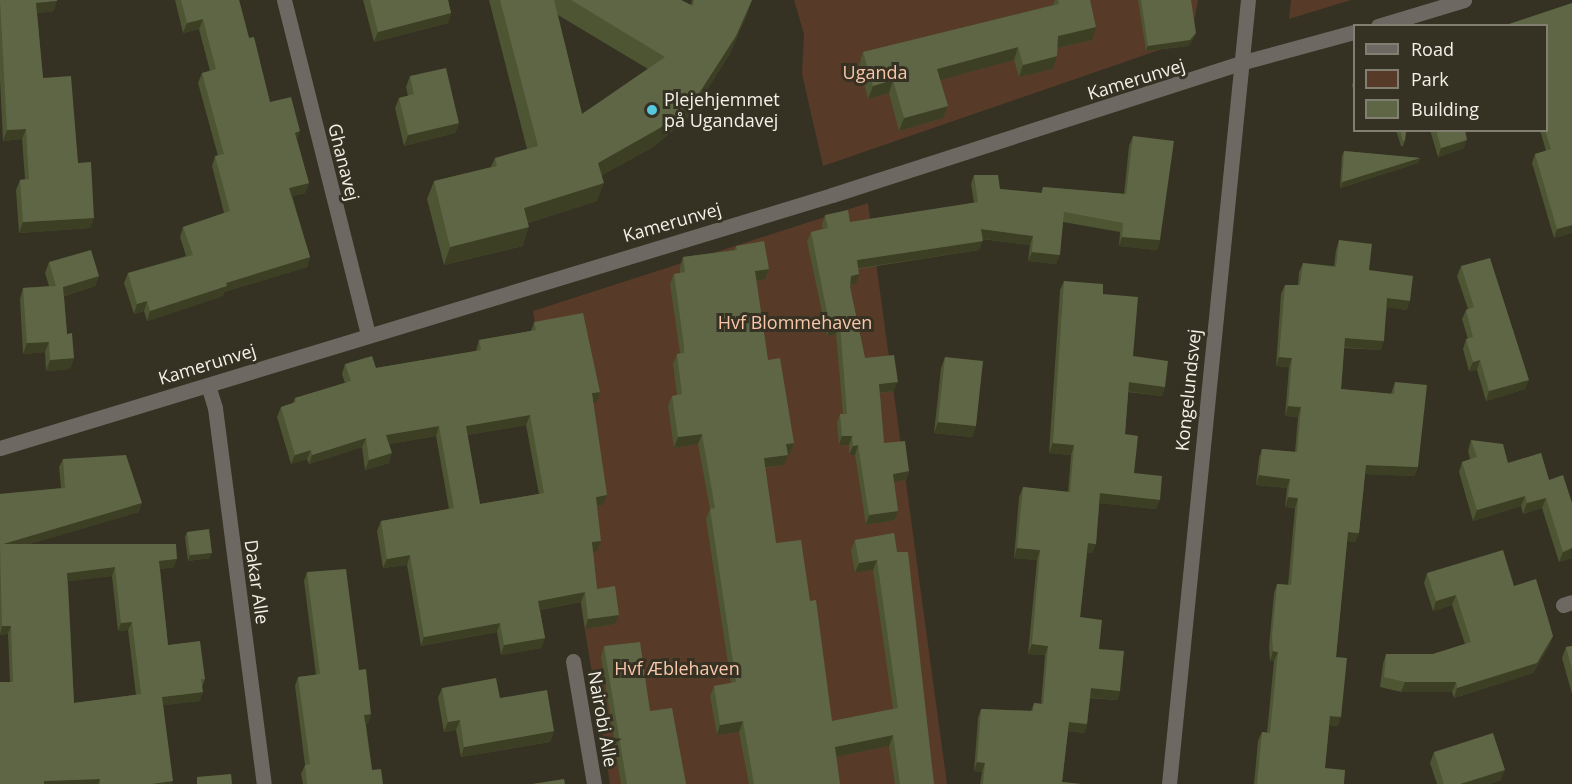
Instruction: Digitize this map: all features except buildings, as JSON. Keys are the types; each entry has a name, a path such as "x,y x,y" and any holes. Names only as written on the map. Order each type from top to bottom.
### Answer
{"street":[{"name":"Ghanavej","path":"284,0 368,334"},
{"name":"Kongelundsvej","path":"1169,784 1248,0"},
{"path":"1384,24 1464,0"},
{"name":"Kamerunvej","path":"0,448 368,334 831,195 1240,63 1353,32"},
{"name":"Dakar Alle","path":"208,385 215,408 264,784"},
{"name":"Nairobi Alle","path":"573,661 594,784"}],"green space":[{"name":"Uganda","path":"794,0 1198,0 1191,39 823,166 802,74 804,34"},
{"path":"1291,0 1351,0 1289,19"},
{"path":"868,203 947,784 610,784 533,311"}],"place":[{"name":"Plejehjemmet på Ugandavej","path":"652,110"}],"park label":[{"name":"Hvf Blommehaven","path":"795,322"},
{"name":"Hvf Æblehaven","path":"677,668"}]}
